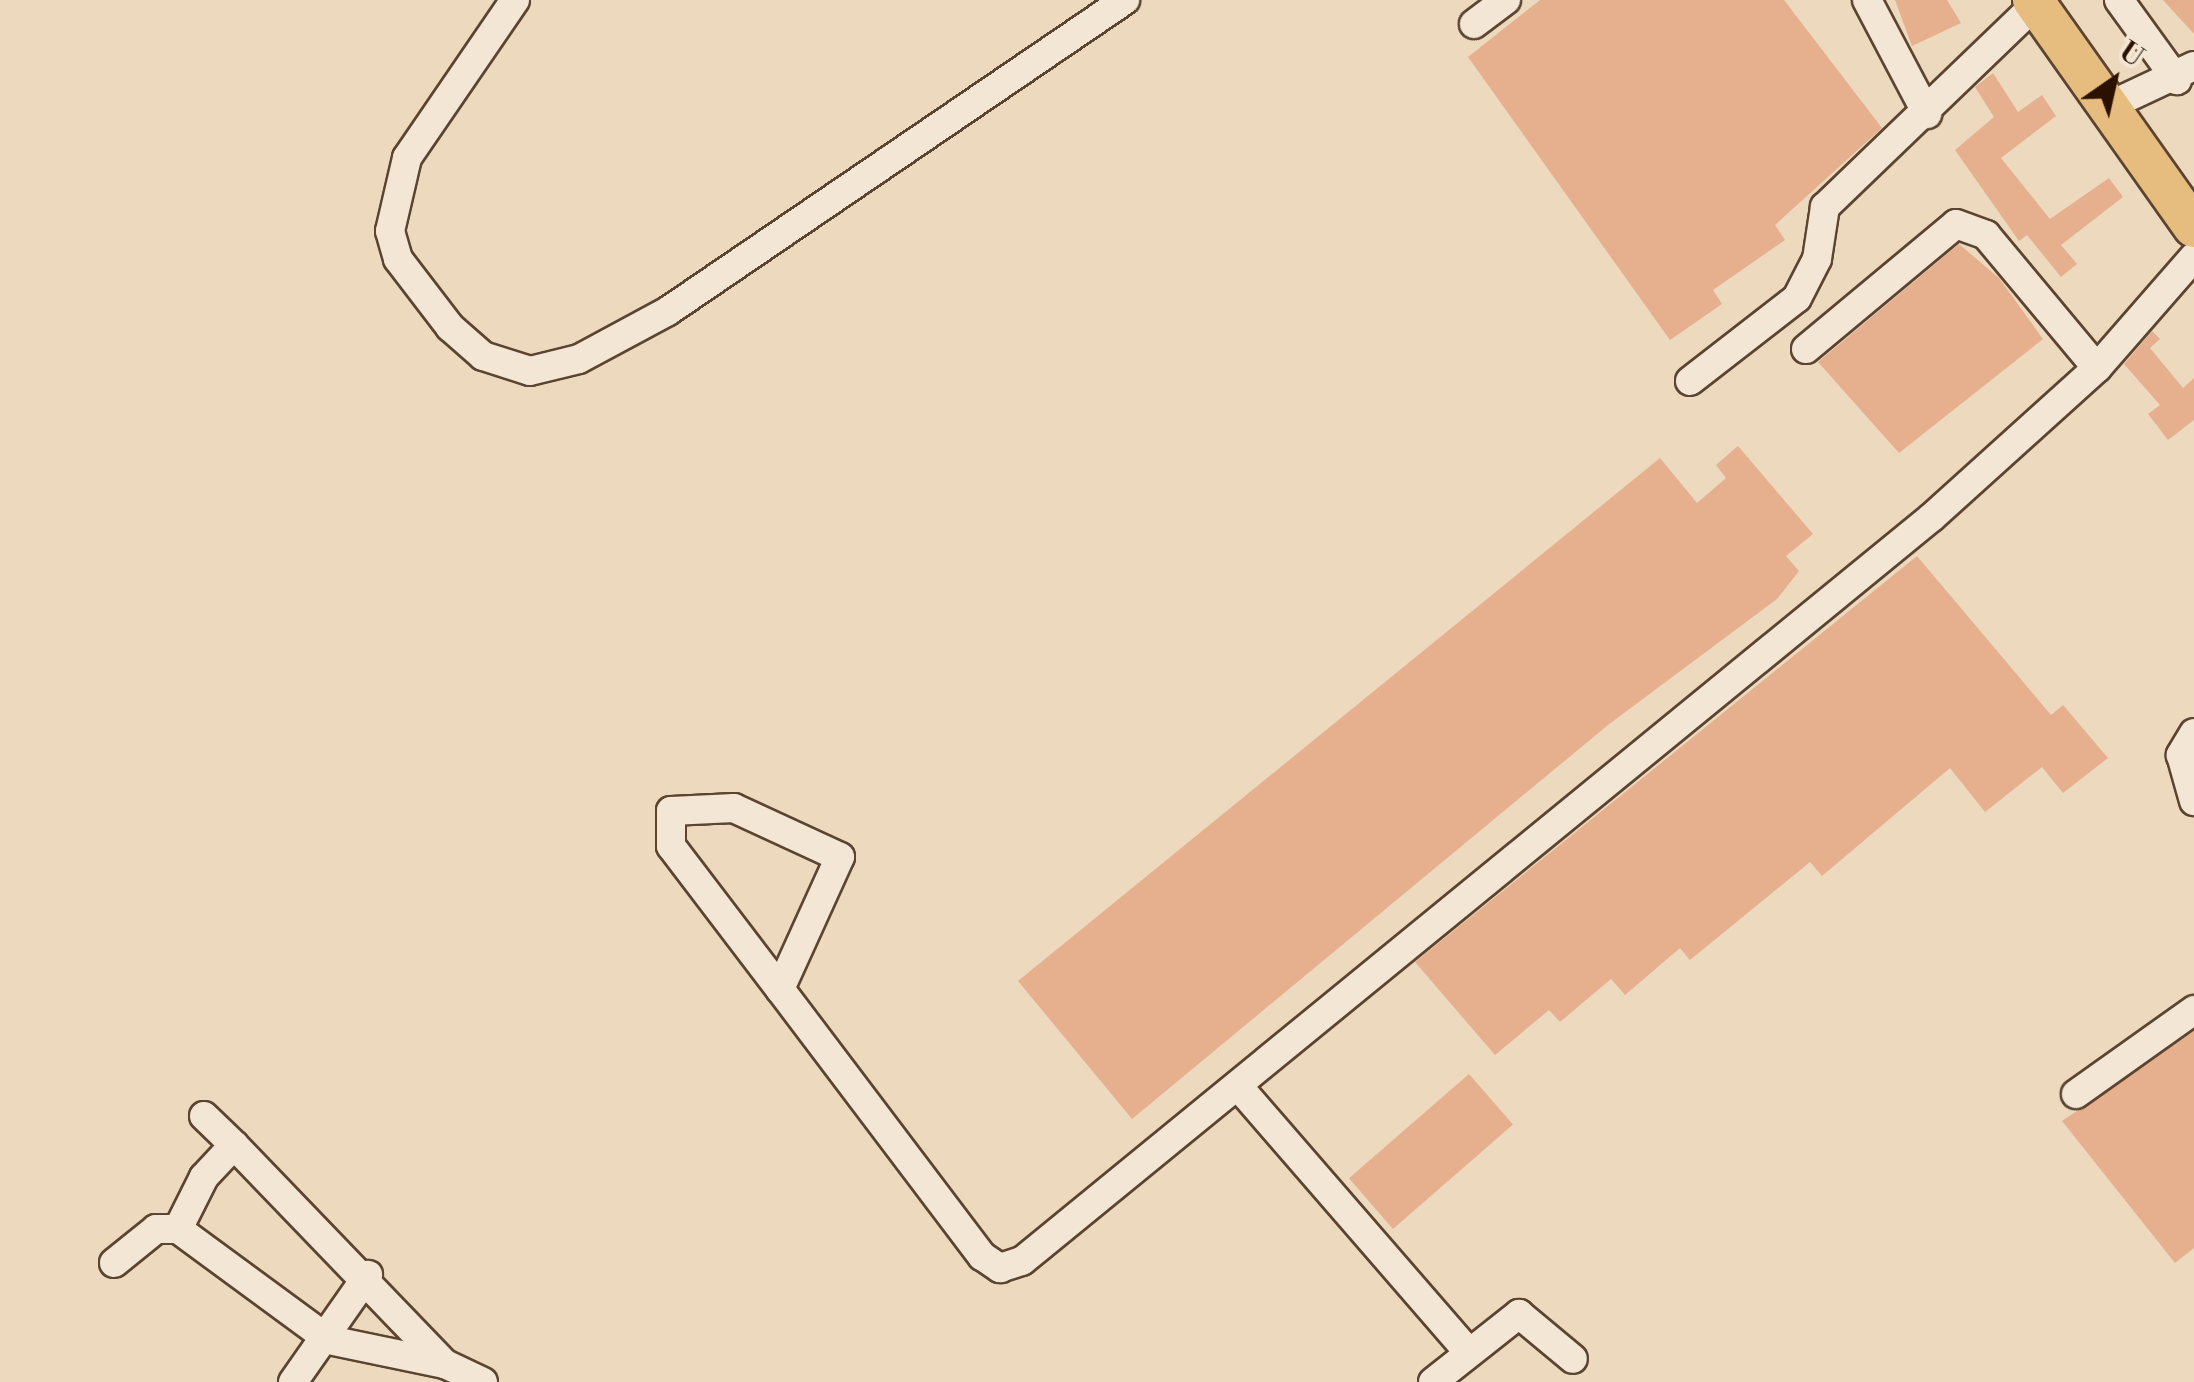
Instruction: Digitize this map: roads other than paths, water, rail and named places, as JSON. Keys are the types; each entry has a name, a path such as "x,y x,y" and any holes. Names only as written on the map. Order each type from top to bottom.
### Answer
{"highway":[{"path":"2035,2 2194,228"}],"street":[{"path":"515,0 407,158 390,231 398,259 450,327 483,356 530,371 579,358 668,312 1125,0"},
{"path":"1474,24 1506,0"},
{"path":"1867,0 1927,114"},
{"path":"2110,106 2186,73 2119,0"},
{"path":"1690,381 1797,298 1817,260 1825,207 1927,114 2035,2"},
{"path":"1806,348 1956,224 1986,235 2097,368"},
{"path":"780,990 840,857 734,808 672,811 671,846 780,990 1000,1268 1022,1261 1172,1130 1238,1086 1932,517 2097,368 2194,257"},
{"path":"2194,733 2180,755 2194,801"},
{"path":"2076,1094 2194,1010"},
{"path":"1238,1086 1466,1349"},
{"path":"204,1116 368,1275 445,1364"},
{"path":"178,1229 204,1176 234,1145"},
{"path":"114,1263 156,1229 178,1229 330,1340 445,1364 483,1382"},
{"path":"293,1382 330,1340 368,1275"},
{"path":"1433,1382 1466,1349 1529,1314 1572,1359"}]}
